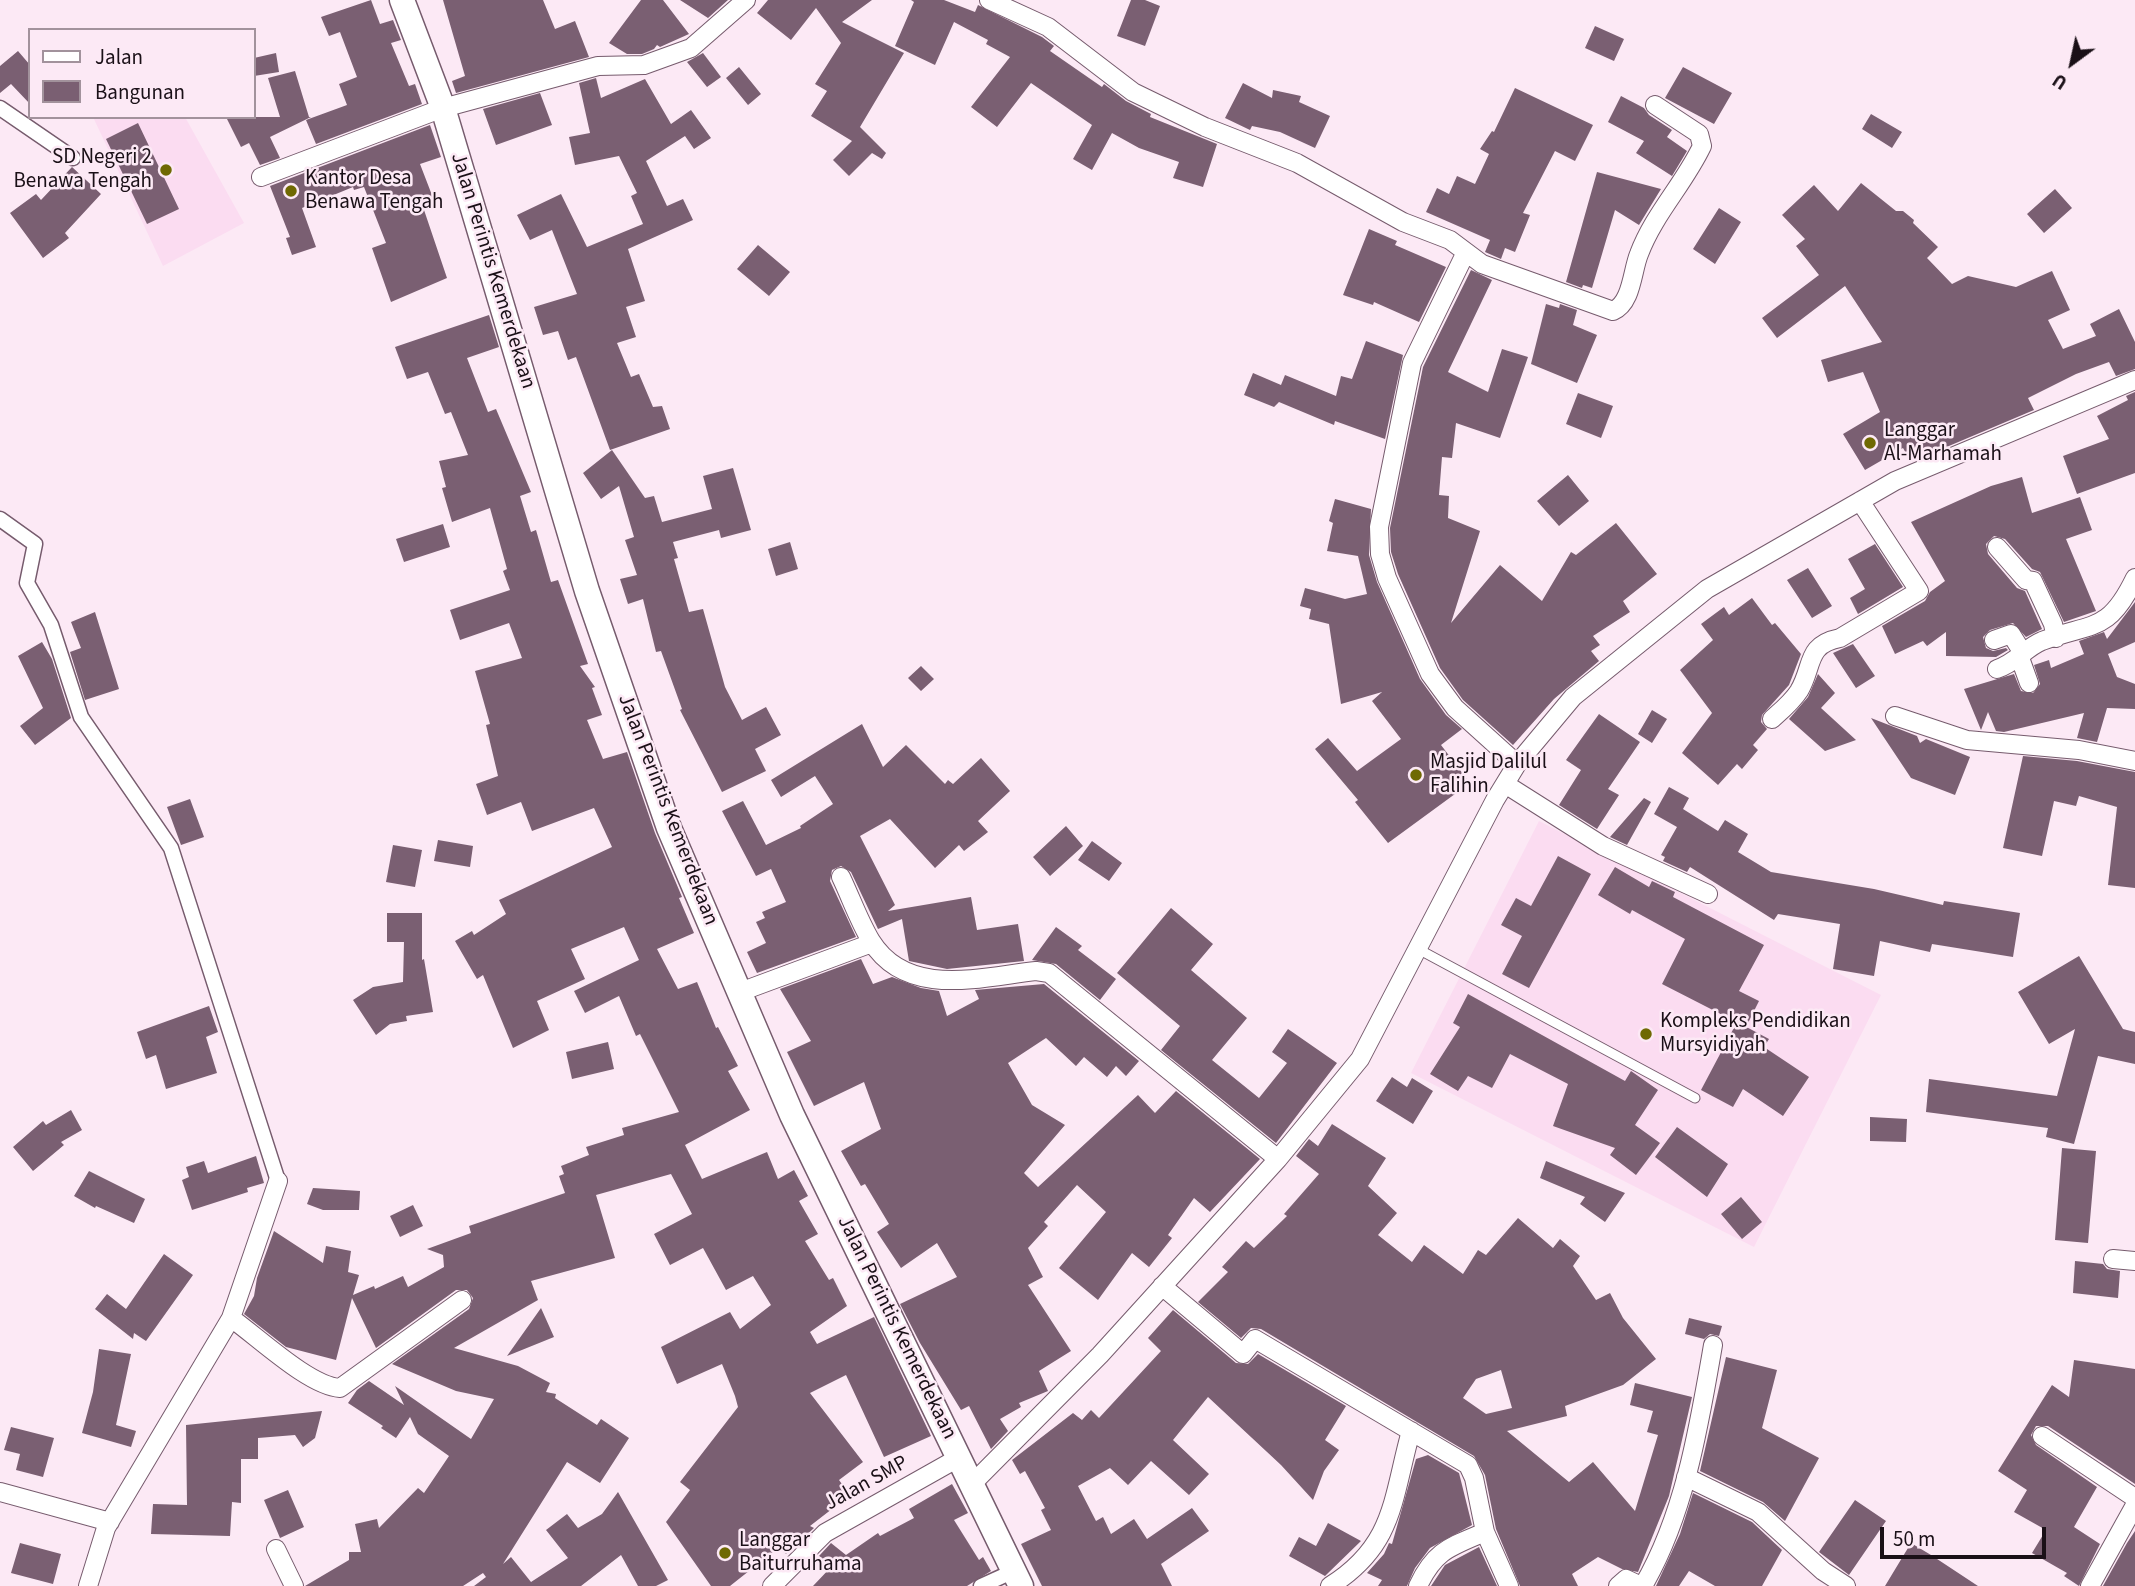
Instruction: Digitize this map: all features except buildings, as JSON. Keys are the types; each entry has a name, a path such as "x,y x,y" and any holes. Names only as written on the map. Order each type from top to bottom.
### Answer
{"main road":[{"name":"Jalan Perintis Kemerdekaan","path":"402,0 443,108 587,592 669,828 792,1115 1017,1578"}],"street":[{"path":"261,177 443,108 598,66 644,65 691,48 746,0"},
{"path":"989,0 1048,27 1133,92 1205,127 1297,163 1403,222 1450,240 1482,264 1613,311 1620,308 1650,225 1702,146 1699,134 1655,105"},
{"path":"0,108 73,158"},
{"path":"1466,252 1412,363 1379,527 1380,554 1387,578 1440,692 1517,764"},
{"path":"972,1484 1100,1355 1278,1159 1360,1059 1505,784 1517,764 1573,697 1707,589 1895,481 2135,380"},
{"path":"1772,719 1798,693 1813,652 1825,641 1840,638 1919,591 1860,501"},
{"path":"0,519 35,544 27,583 51,625 81,717 171,848 278,1181 231,1318 110,1522 88,1586"},
{"path":"1997,547 2026,580 2033,581 2053,624 2056,638"},
{"path":"1997,669 2020,658 2040,642 2088,629 2112,614 2135,578"},
{"path":"1994,640 2011,634 2021,650 2020,658 2029,683"},
{"path":"1895,716 1967,740 2079,750 2135,761"},
{"path":"1505,784 1603,846 1708,894"},
{"path":"841,877 872,943 897,967 917,977 945,981 1036,971 1049,973 1278,1159"},
{"path":"740,992 872,943"},
{"path":"2113,1259 2135,1261"},
{"path":"1162,1286 1243,1354 1255,1339 1468,1465 1474,1478 1485,1532 1509,1586"},
{"path":"231,1318 312,1378 329,1387 340,1388 462,1300"},
{"path":"1618,1586 1626,1578 1642,1586 1656,1565 1686,1477 1700,1421 1713,1345"},
{"path":"1330,1586 1369,1554 1382,1536 1410,1431"},
{"path":"2042,1436 2135,1498"},
{"name":"Jalan SMP","path":"772,1586 825,1533 960,1457"},
{"path":"1686,1477 1758,1512 1824,1571 1846,1586"},
{"path":"0,1492 110,1522"},
{"path":"2090,1586 2135,1505"},
{"path":"1418,1586 1429,1564 1444,1549 1485,1532"},
{"path":"276,1549 293,1586"},
{"path":"981,1586 1017,1578"}],"lane":[{"path":"1418,949 1695,1098"}],"shaded area":[{"name":"SD Negeri 2 Benawa Tengah","path":"94,119 186,119 244,223 163,266"},
{"name":"Kompleks Pendidikan Mursyidiyah","path":"1539,821 1881,995 1754,1247 1411,1073"}],"place":[{"name":"SD Negeri 2 Benawa Tengah","path":"166,170"},
{"name":"Kantor Desa Benawa Tengah","path":"291,191"},
{"name":"Langgar Al-Marhamah","path":"1870,443"},
{"name":"Masjid Dalilul Falihin","path":"1416,775"},
{"name":"Kompleks Pendidikan Mursyidiyah","path":"1646,1034"},
{"name":"Langgar Baiturruhama","path":"725,1553"}]}
